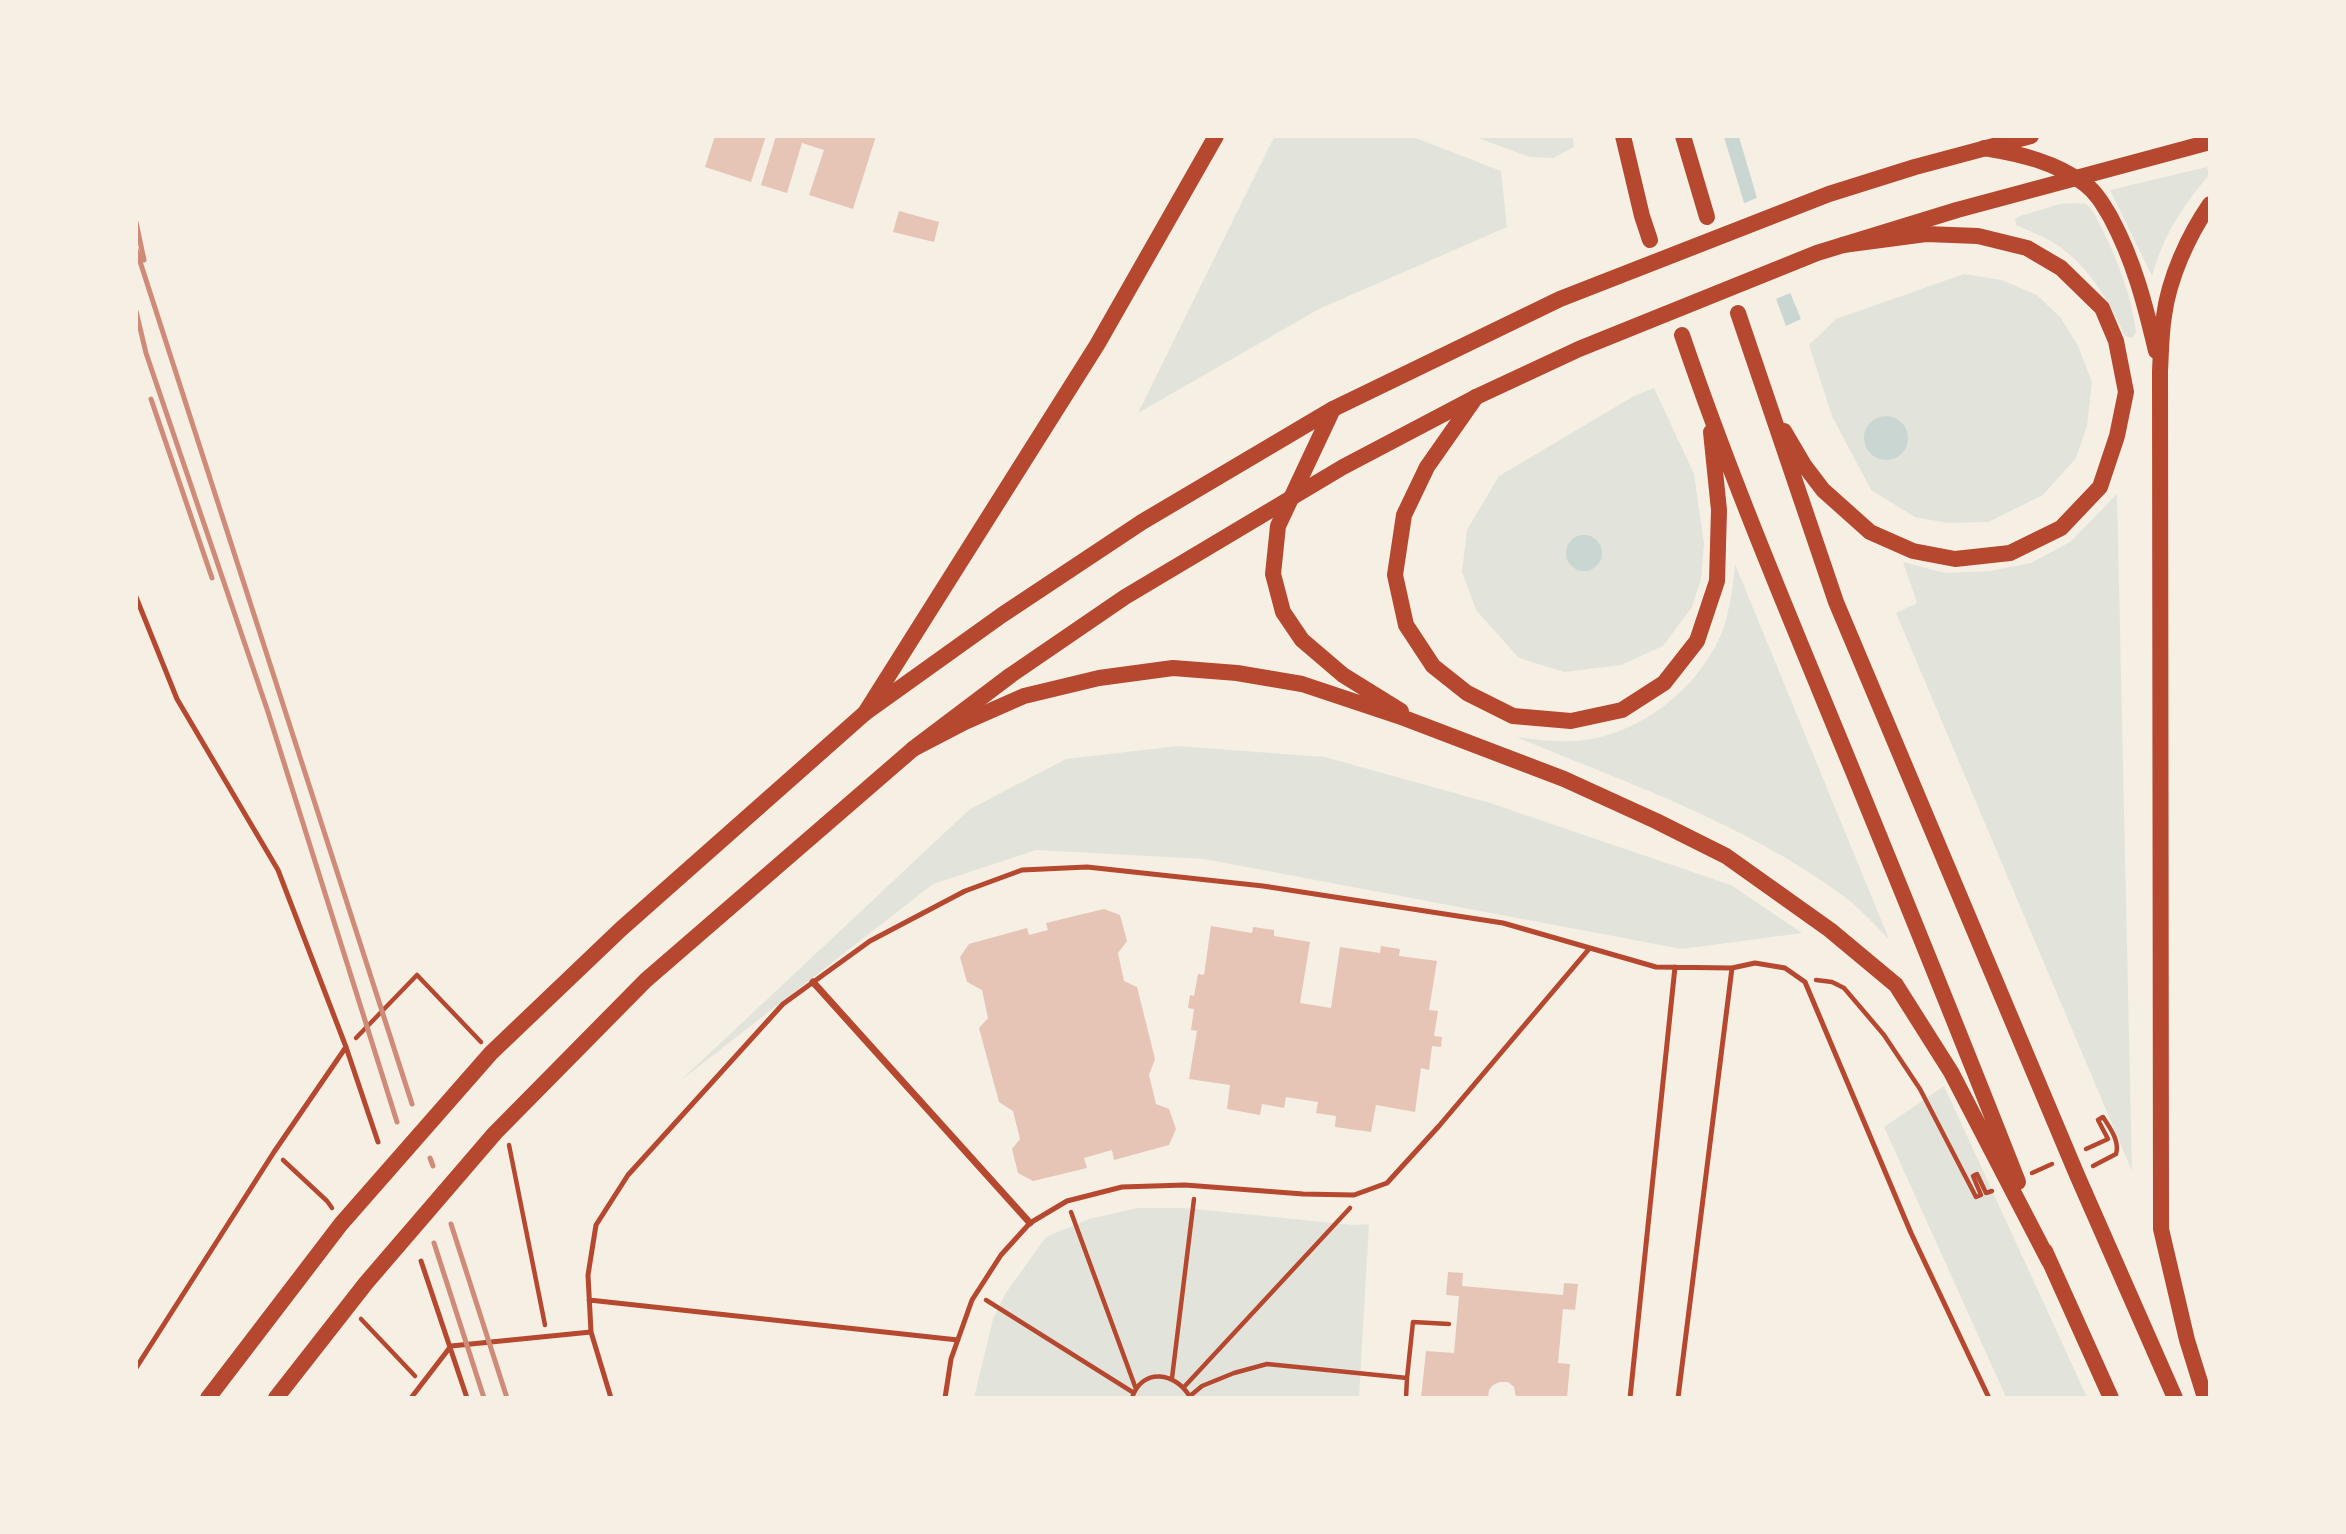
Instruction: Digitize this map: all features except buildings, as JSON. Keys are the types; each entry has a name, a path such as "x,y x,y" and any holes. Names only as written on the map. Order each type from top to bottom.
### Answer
{"main road":[{"path":"865,713 1097,345 1216,136"},
{"path":"1623,136 1650,240"},
{"path":"1683,136 1707,218"},
{"path":"208,1398 341,1224 471,1073 621,929 865,713 1071,567 1214,478 1333,410 1560,299 1841,190 2031,136"},
{"path":"276,1398 366,1283 495,1133 646,980 913,749 1090,620 1291,496 1476,397 1579,349 1817,253 1957,210 2210,142"},
{"path":"1984,148 2049,163 2085,184 2100,199 2122,239 2143,294 2160,371"},
{"path":"2205,1398 2187,1340 2161,1228 2160,371 2164,314 2174,276 2200,218 2210,204"},
{"path":"1766,400 1804,465 1823,490 1870,533 1913,551 1955,559 2010,553 2061,528 2100,487 2117,436 2126,392 2116,341 2102,308 2061,268 2026,248 1978,236 1926,234 1843,245"},
{"path":"1738,313 1836,602 2077,1175 2175,1398"},
{"path":"1682,335 1709,412 1789,615 1936,974 2049,1261 2111,1398"},
{"path":"1476,397 1426,467 1404,515 1395,575 1406,625 1433,667 1467,693 1513,716 1571,721 1622,710 1664,683 1697,641 1717,581 1719,510 1709,412"},
{"path":"1333,410 1278,526 1273,574 1283,612 1302,640 1343,675 1427,727"},
{"path":"913,749 1024,696 1099,678 1172,668 1237,673 1302,684 1427,727 1564,779 1726,856 1830,930 1896,985 1951,1072 2049,1261"}],"street":[{"path":"813,982 1030,1223"}],"lane":[{"path":"136,597 177,698 278,870 346,1047 378,1142"},
{"path":"611,1398 591,1332 588,1275 596,1225 628,1175 783,1004 870,941 965,891 1022,870 1087,867 1264,886 1503,923 1656,967 1732,968 1755,963 1785,968 1805,982 1911,1233 1989,1398"},
{"path":"945,1398 951,1359 972,1300 1001,1255 1030,1223 1067,1202 1122,1187 1195,1186 1303,1195 1354,1195 1387,1183 1448,1116 1589,949"},
{"path":"1630,1398 1675,967"},
{"path":"1678,1398 1732,968"},
{"path":"136,1368 274,1152 346,1047"},
{"path":"421,1261 467,1398"},
{"path":"589,1300 958,1340"},
{"path":"411,1398 451,1346 591,1332"}],"path":[{"path":"346,1047 417,975 473,1033"},
{"path":"1805,982 1820,979 1832,982 1844,988 1852,997 1884,1035 1920,1089 1976,1197 1981,1195 1973,1176 1978,1174 1986,1193"},
{"path":"2077,1153 2108,1139 2098,1120 2103,1118 2114,1135 2118,1148 2116,1154 2077,1175"},
{"path":"513,1156 548,1336"},
{"path":"285,1161 327,1201"},
{"path":"2030,1174 2053,1163"},
{"path":"1172,1378 1195,1186"},
{"path":"1184,1387 1365,1191"},
{"path":"1067,1202 1134,1393"},
{"path":"976,1294 1134,1393"},
{"path":"365,1322 407,1368"},
{"path":"1406,1398 1413,1322 1449,1324"},
{"path":"1134,1393 1144,1381 1157,1376 1172,1378 1184,1387 1190,1397 1212,1382 1267,1364 1407,1378"}],"shaded area":[{"path":"1274,137 1413,137 1501,171 1507,227 1319,309 1138,413"},
{"path":"1475,137 1573,137 1574,147 1553,158 1530,157"},
{"path":"1724,137 1739,137 1772,249 1801,319 1786,326 1760,255"},
{"path":"2207,167 2209,175 2174,222 2152,276 2110,190"},
{"path":"2060,204 2086,204 2092,210 2114,254 2133,316 2136,332 2132,338 2125,336 2104,296 2075,259 2051,241 2016,225 2015,219 2020,216"},
{"path":"1964,274 2002,280 2037,295 2061,318 2078,346 2092,382 2087,426 2076,458 2043,495 1988,522 1948,523 1915,517 1871,490 1832,416 1809,345 1836,319"},
{"path":"1654,388 1694,474 1704,544 1701,579 1692,607 1663,646 1621,665 1564,672 1519,658 1476,610 1462,572 1467,530 1499,476 1634,396"},
{"path":"1886,416 1901,423 1908,438 1901,453 1886,460 1871,453 1864,438 1871,423"},
{"path":"2117,494 2132,1171 1896,613 1917,603 1903,562 1945,573 1990,571 2031,563 2070,542"},
{"path":"1584,535 1597,540 1602,553 1597,566 1584,571 1571,566 1566,553 1571,540"},
{"path":"1735,564 1889,939 1842,895 1765,846 1684,806 1516,737 1585,740 1628,727 1667,703 1700,671 1722,632 1731,598"},
{"path":"1178,746 1325,757 1487,802 1731,885 1802,933 1682,949 1204,859 1036,850 933,884 680,1081 970,809 1066,759"},
{"path":"1944,1086 2087,1397 2006,1397 1884,1127"},
{"path":"1137,1208 1185,1208 1353,1225 1369,1224 1359,1397 974,1398 993,1319 1005,1294 1046,1237 1089,1219"}],"pier":[{"path":"1759,197 1793,292 1773,300 1740,205"}],"railway":[{"path":"136,222 144,260"},
{"path":"136,249 412,1104"},
{"path":"136,311 146,353 268,712 397,1122"},
{"path":"151,399 212,578"},
{"path":"430,1158 433,1166"},
{"path":"451,1224 507,1398"},
{"path":"434,1243 484,1398"}]}
